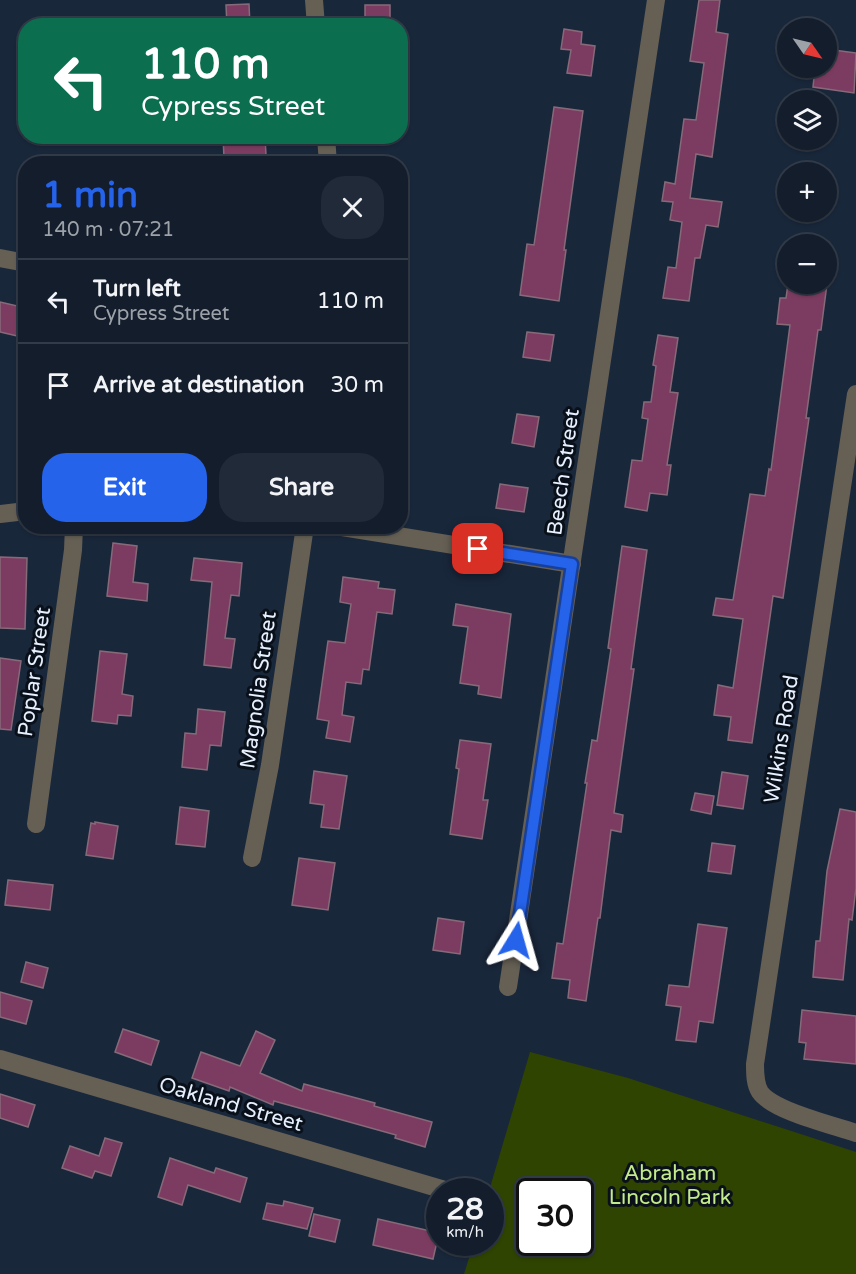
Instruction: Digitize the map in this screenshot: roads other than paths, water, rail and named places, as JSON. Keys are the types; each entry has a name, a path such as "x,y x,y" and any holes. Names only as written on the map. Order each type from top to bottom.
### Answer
{"street":[{"path":"314,0 315,18"},
{"name":"Beech Street","path":"508,987 656,0"},
{"path":"0,258 18,261"},
{"name":"Wilkins Road","path":"856,394 756,1055 755,1074 758,1090 768,1101 856,1133"},
{"path":"0,514 18,512"},
{"name":"Poplar Street","path":"36,824 74,534"},
{"name":"Magnolia Street","path":"252,858 270,765 304,534"},
{"path":"386,534 572,564"},
{"name":"Oakland Street","path":"0,1059 426,1185"}],"park label":[{"name":"Abraham Lincoln Park","path":"670,1185"}]}
